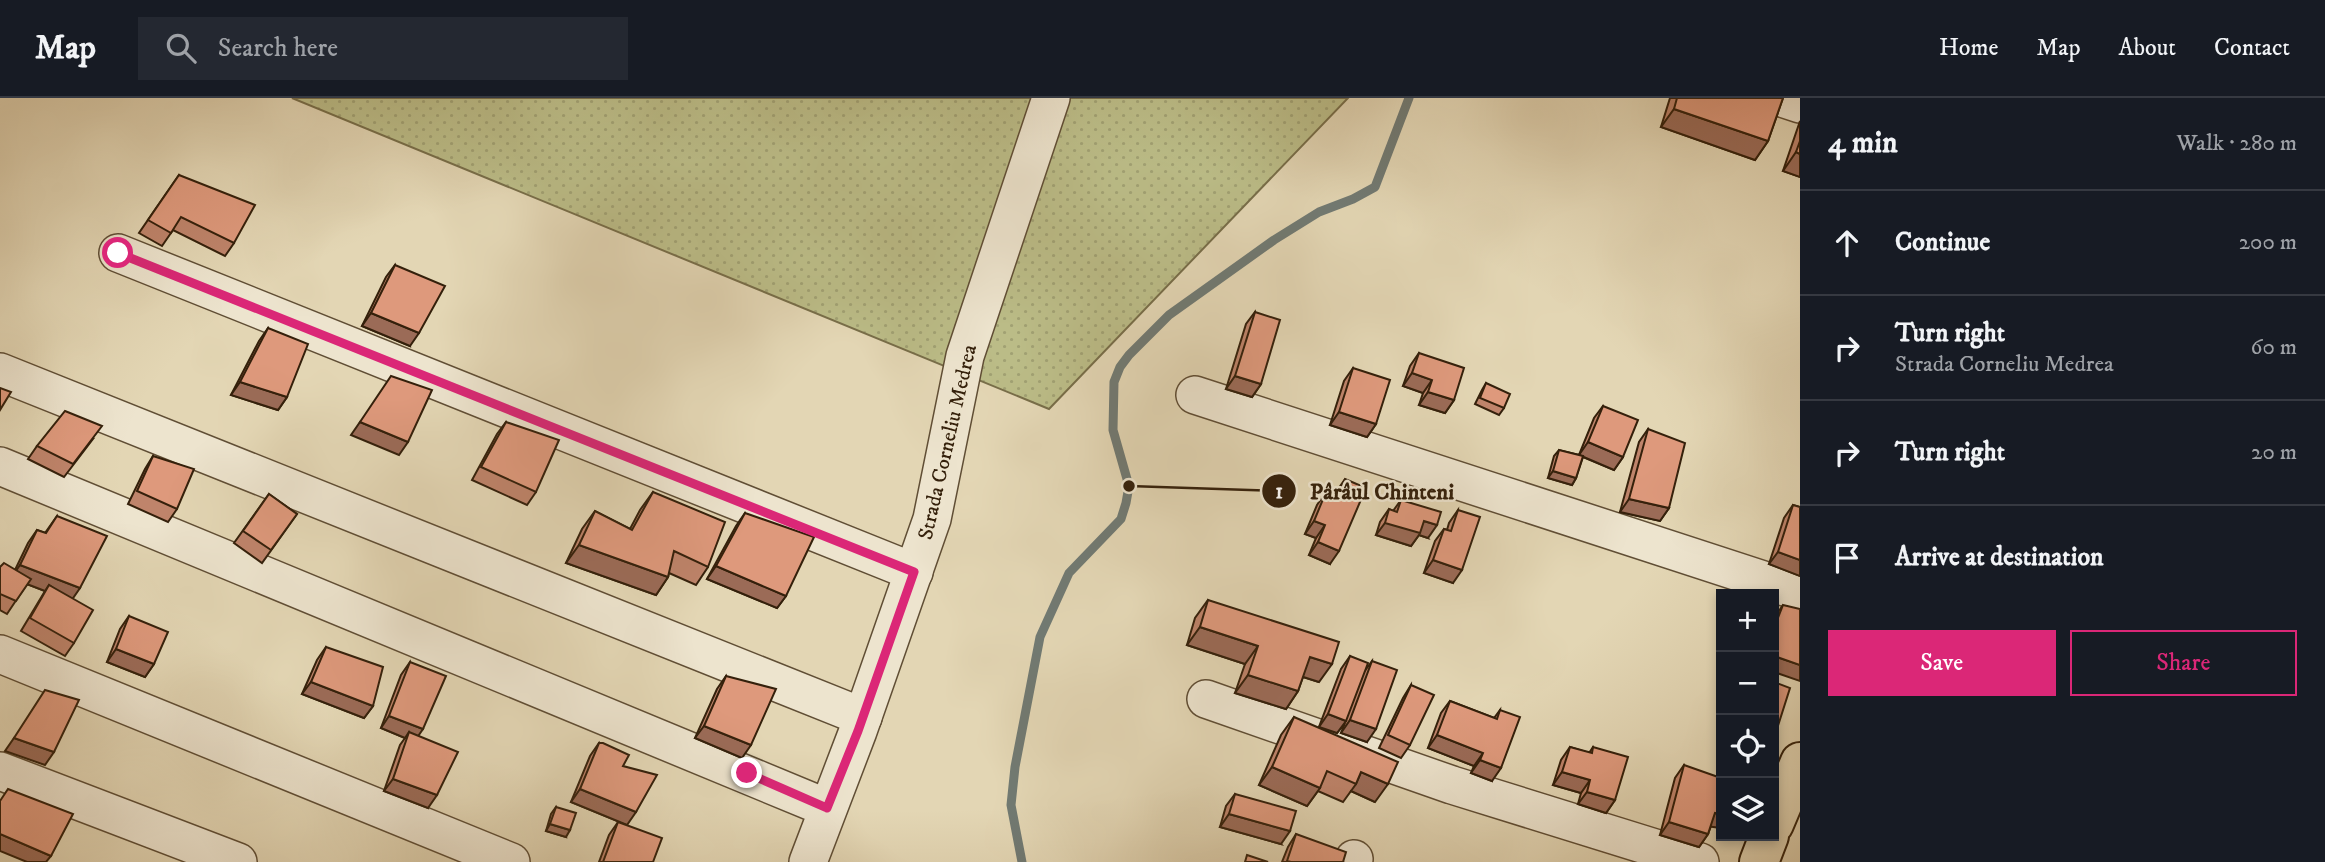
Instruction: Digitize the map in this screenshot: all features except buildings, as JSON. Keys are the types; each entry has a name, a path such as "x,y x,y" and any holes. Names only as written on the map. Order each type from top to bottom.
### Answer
{"main road":[{"path":"1779,812 1800,762"},
{"path":"1759,862 1767,841"}],"street":[{"name":"Strada Corneliu Medrea","path":"808,862 863,717 932,519 965,356 1051,98"},
{"path":"1782,98 1800,104"},
{"path":"118,253 914,572"},
{"path":"0,372 863,717"},
{"path":"1195,395 1800,592"},
{"path":"0,466 827,808"},
{"path":"0,654 511,862"},
{"path":"1206,699 1452,785 1700,862"},
{"path":"0,771 238,862"}],"green space":[{"path":"292,98 1348,98 1049,409"}],"waterway":[{"path":"1022,862 1011,805 1015,767 1040,637 1069,573 1121,519 1126,503 1129,486 1113,430 1114,382 1120,367 1169,315 1274,240 1319,212 1375,187 1409,98"}],"place":[{"name":"Pârâul Chinteni","path":"1129,486"}],"route":[{"path":"118,253 914,572 858,731 827,808 747,773"}]}
